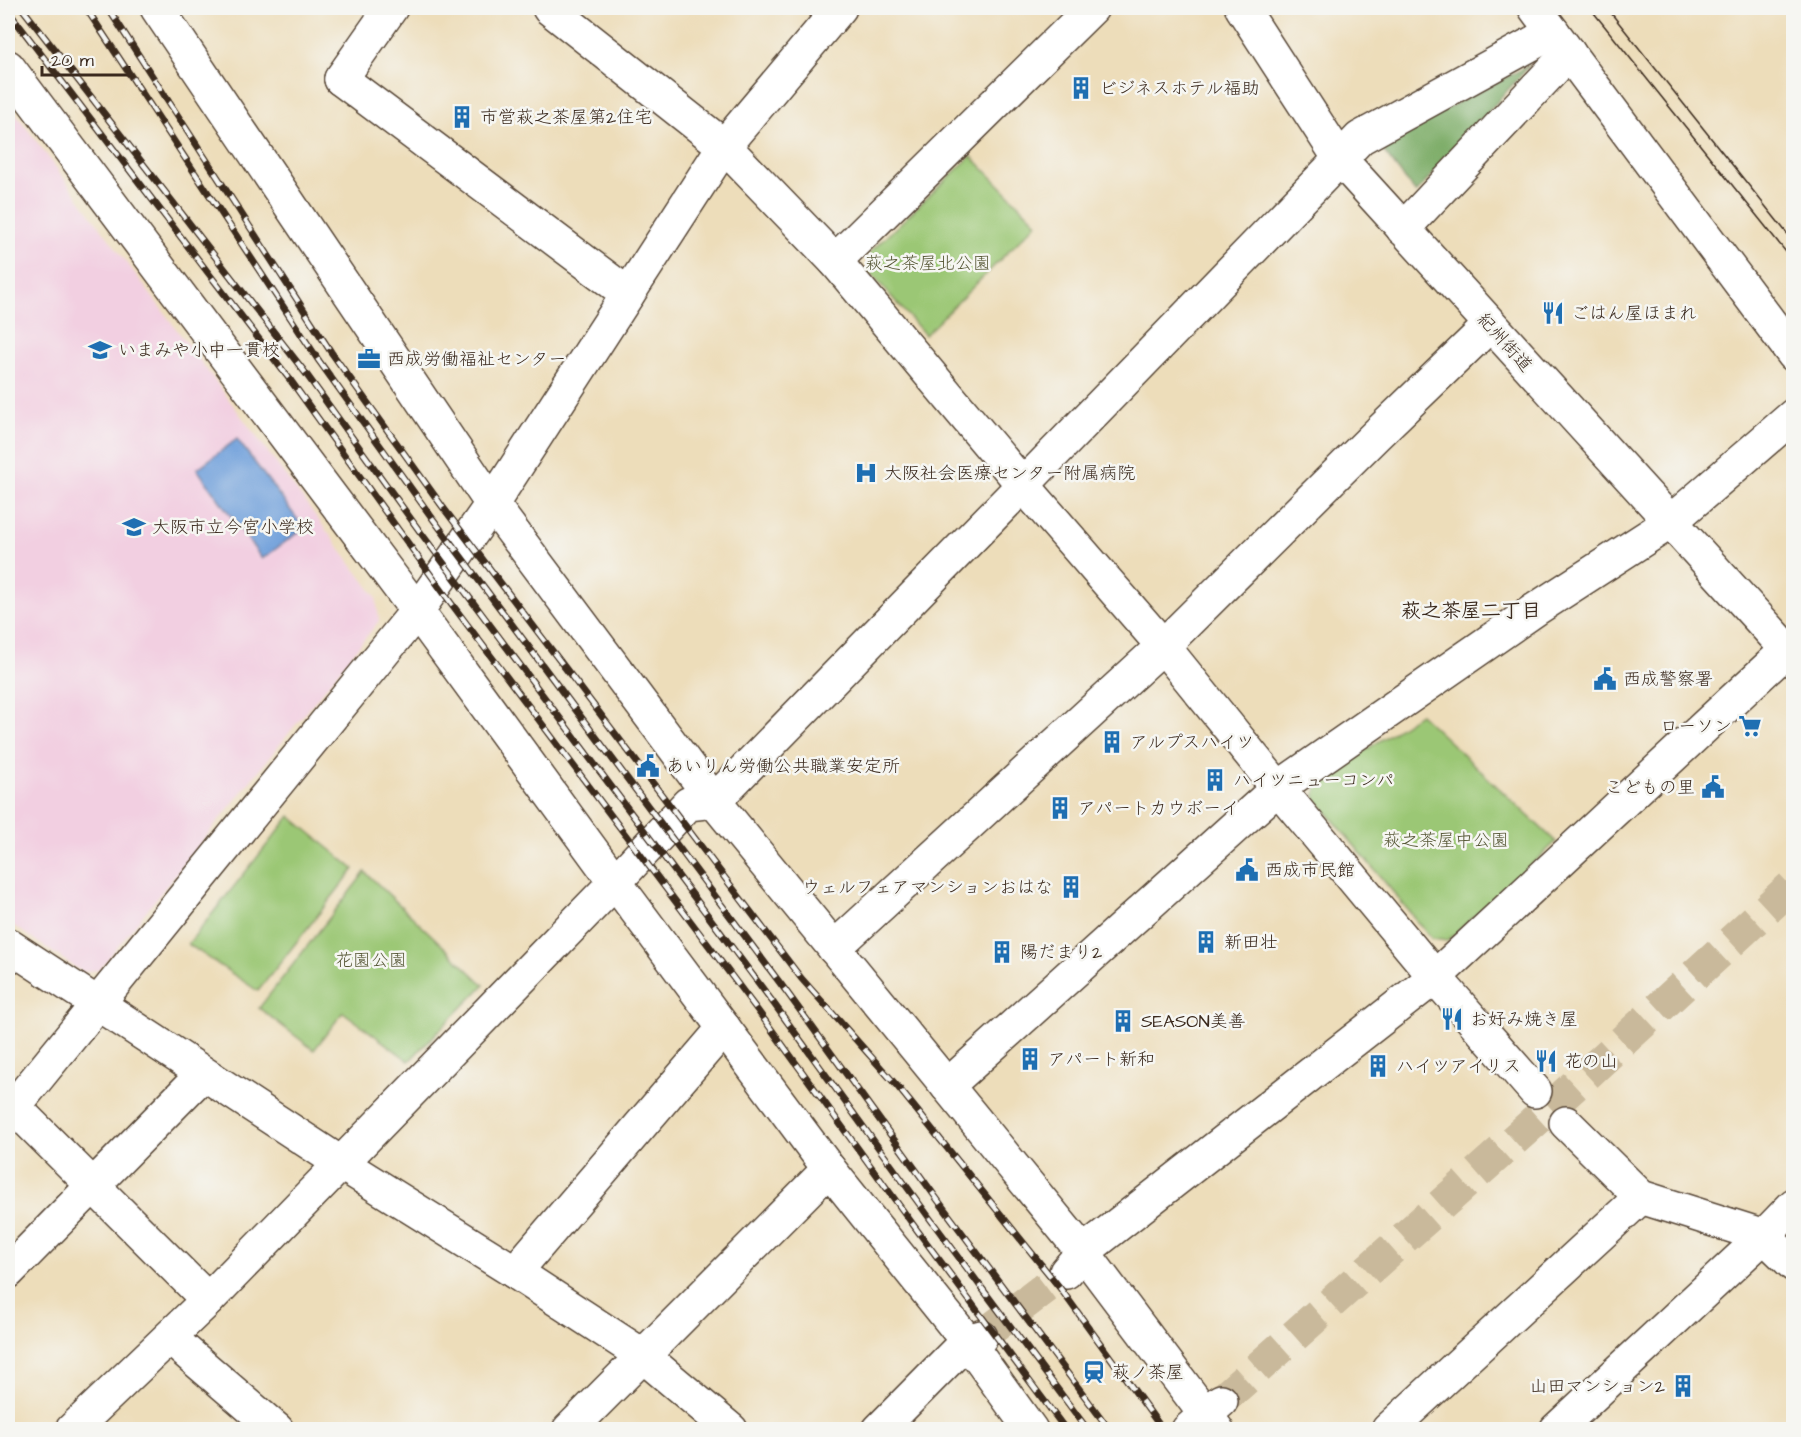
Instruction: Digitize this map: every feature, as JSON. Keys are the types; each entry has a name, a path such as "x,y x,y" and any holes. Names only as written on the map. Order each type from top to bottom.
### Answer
{"street":[{"path":"157,8 492,504 714,801 947,1086 1074,1262 1208,1419"},
{"path":"391,8 340,79 627,294"},
{"path":"549,8 724,146 835,261 1023,485 1163,646 1435,977 1535,1091"},
{"path":"208,1300 94,1185 10,1107 417,611 492,504 724,146 840,8"},
{"path":"835,261 1092,8"},
{"name":"紀州街道","path":"1242,8 1340,159 1790,654"},
{"path":"72,1430 170,1338 342,1164 688,804 714,801 1360,138 1552,31"},
{"path":"1403,229 1552,31"},
{"path":"1552,31 1794,356"},
{"path":"8,67 417,611 829,1169 974,1339 1031,1430"},
{"path":"834,948 1163,646 1490,325"},
{"path":"947,1086 1278,788 1536,609 1669,523 1794,415"},
{"path":"1074,1262 1435,977 1790,654"},
{"path":"8,945 342,1164 515,1272 642,1355 731,1430"},
{"path":"515,1272 724,1028"},
{"path":"8,1272 203,1074"},
{"path":"1566,1123 1641,1197 1764,1236 1794,1265"},
{"path":"569,1430 829,1169"},
{"path":"1388,1430 1641,1197"},
{"path":"1556,1430 1764,1236 1794,1205"},
{"path":"170,1338 277,1430"},
{"path":"879,1430 974,1339"}],"shaded area":[{"name":"いまみや小中一貫校","path":"8,103 376,597 379,621 99,970 82,972 8,922"}],"green space":[{"path":"1530,65 1416,193 1378,144"},
{"name":"萩之茶屋北公園","path":"971,156 1037,223 925,335 869,271 869,253"},
{"name":"萩之茶屋中公園","path":"1420,714 1556,842 1447,941 1432,939 1315,798 1318,782"},
{"path":"290,816 354,869 258,991 188,944"},
{"name":"花園公園","path":"365,872 484,985 409,1061 343,1012 314,1050 259,1008"}],"water":[{"path":"237,439 304,528 262,559 197,469"}],"tunnel":[{"path":"1221,1401 1551,1107 1794,884"},
{"path":"981,1337 1066,1272"}],"tram line":[{"path":"1590,8 1794,262"},
{"path":"1607,8 1794,242"}],"railway":[{"path":"22,8 304,371 421,533 772,1001 931,1220 1088,1430"},
{"path":"86,8 319,361 433,519 1110,1430"},
{"path":"108,8 331,352 442,506 801,978 898,1087 1060,1288 1163,1430"},
{"path":"8,11 291,381 451,603 758,1011 1066,1430"}],"place":[{"name":"ビジネスホテル福助","path":"1081,88"},
{"name":"市営萩之茶屋第2住宅","path":"462,117"},
{"name":"ごはん屋ほまれ","path":"1553,313"},
{"name":"いまみや小中一貫校","path":"100,350"},
{"name":"西成労働福祉センター","path":"369,359"},
{"name":"大阪社会医療センター附属病院","path":"866,473"},
{"name":"大阪市立今宮小学校","path":"134,527"},
{"name":"西成警察署","path":"1605,679"},
{"name":"ローソン","path":"1750,726"},
{"name":"アルプスハイツ","path":"1112,742"},
{"name":"あいりん労働公共職業安定所","path":"648,766"},
{"name":"ハイツニューコンパ","path":"1215,780"},
{"name":"こどもの里","path":"1713,787"},
{"name":"アパートカウボーイ","path":"1060,808"},
{"name":"西成市民館","path":"1247,870"},
{"name":"ウェルフェアマンションおはな","path":"1071,887"},
{"name":"新田壮","path":"1206,942"},
{"name":"陽だまり2","path":"1002,952"},
{"name":"お好み焼き屋","path":"1452,1019"},
{"name":"SEASON美善","path":"1123,1021"},
{"name":"アパート新和","path":"1030,1059"},
{"name":"花の山","path":"1546,1061"},
{"name":"ハイツアイリス","path":"1378,1066"},
{"name":"萩ノ茶屋","path":"1094,1372"},
{"name":"山田マンション2","path":"1683,1386"}],"district":[{"name":"萩之茶屋二丁目","path":"1471,610"}]}
